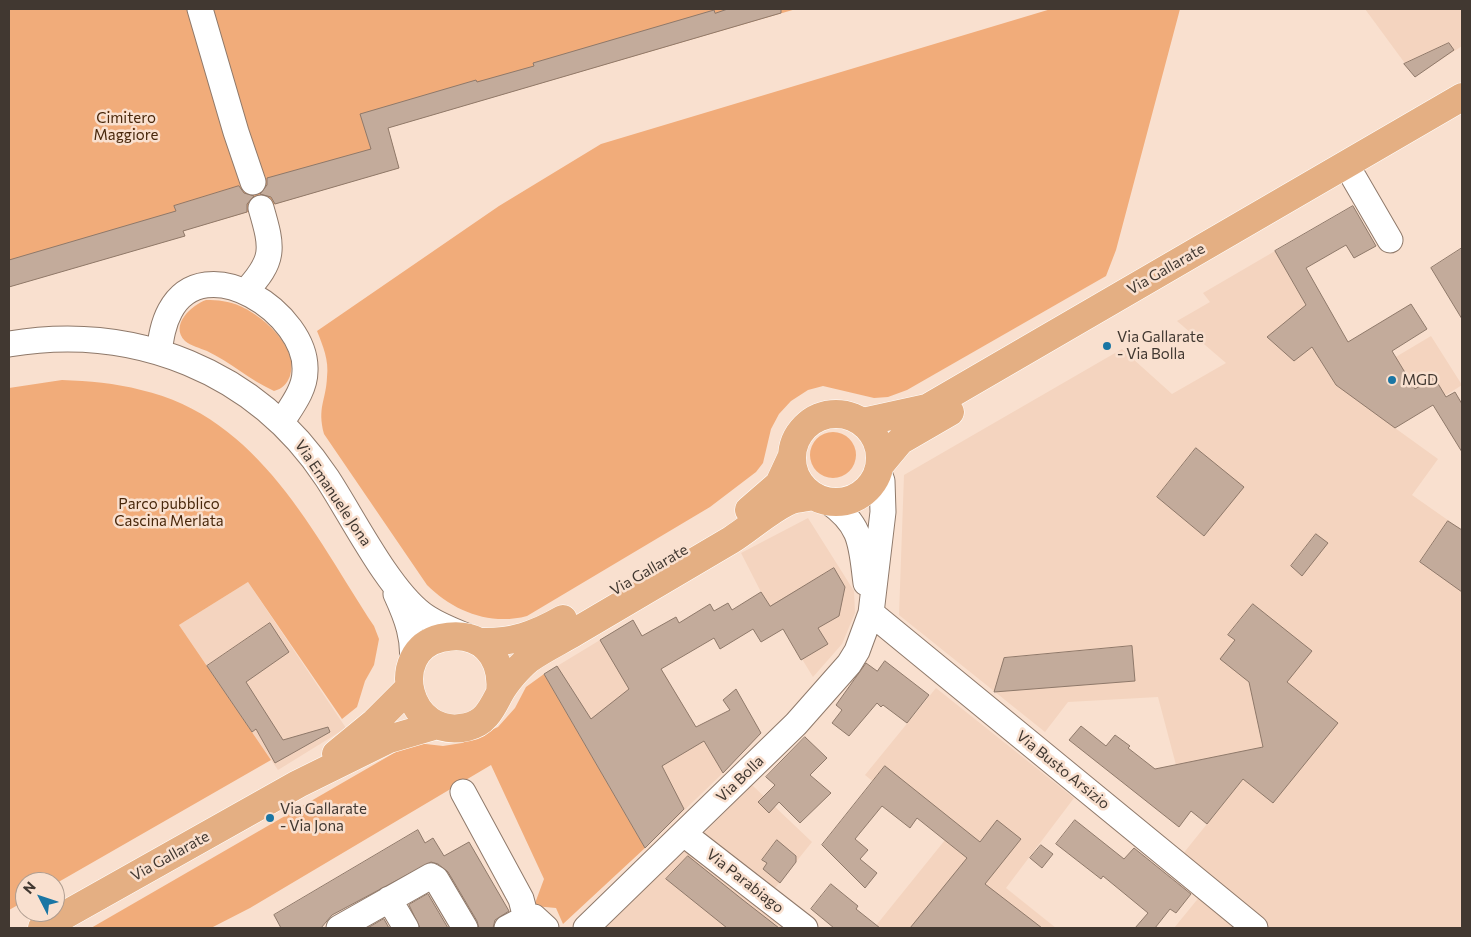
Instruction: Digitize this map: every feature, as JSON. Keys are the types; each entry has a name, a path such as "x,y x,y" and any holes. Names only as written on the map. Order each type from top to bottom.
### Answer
{"main road":[{"name":"Via Gallarate","path":"298,784 375,722 411,677 424,647 437,639 451,636 472,639 518,640 542,631 732,524 779,484 800,434 818,418 841,414 862,422 927,408 1462,97"},
{"name":"Via Gallarate","path":"42,928 298,784 389,739 437,725 453,728 469,727 483,719 494,708 500,693 529,659 733,538 788,501 821,499 846,502 860,496 871,486 879,469 900,442 910,435 1462,115"},
{"path":"862,422 872,431 878,441 879,469"},
{"path":"792,456 797,479 821,499"},
{"path":"472,639 490,651 498,664 502,678 500,693"},
{"path":"411,677 414,704 423,716 437,725"}],"street":[{"path":"200,9 236,132 253,182"},
{"path":"1354,178 1390,240"},
{"path":"245,292 261,274 269,256 270,237 261,208"},
{"path":"159,352 163,326 170,312 182,296 202,285 215,283 229,286 259,300 286,323 295,336 303,354 306,373 303,385 282,423"},
{"name":"Via Emanuele Jona","path":"9,344 60,338 89,339 159,352 211,373 234,386 254,399 282,423 312,456 382,565 402,592 422,614 472,639"},
{"name":"Via Bolla","path":"586,928 684,834 827,691 857,651 871,613 883,512 882,481 879,469"},
{"name":"Via Bolla","path":"821,499 845,513 859,537 871,613"},
{"name":"Via Emanuele Jona","path":"382,565 408,623 414,652 411,677"},
{"name":"Via Busto Arsizio","path":"871,613 1255,928"},
{"path":"463,792 520,898 525,914 538,923"},
{"name":"Via Parabiago","path":"684,834 805,928"},
{"path":"347,926 428,877 434,877 465,928"},
{"path":"389,899 406,928"},
{"path":"507,928 538,923"}],"shaded area":[{"path":"1365,9 1462,9 1462,46 1415,77"},
{"path":"1275,251 1331,350 1319,358 1335,384 1342,389 1431,336 1462,385 1395,428 1438,459 1412,495 1462,530 1462,928 1263,928 1178,860 1264,753 1263,747 1176,765 1158,697 1068,702 1045,732 899,615 904,475 1122,349 1172,394 1226,363 1177,321 1210,302 1203,293"},
{"path":"808,518 854,591 855,613 842,644 813,677 761,592 741,553"},
{"path":"248,582 346,728 278,770 179,625"},
{"path":"633,620 723,773 645,848 544,674"},
{"path":"936,688 1074,798 1006,888 1056,928 874,928 945,840 865,775"},
{"path":"752,785 812,842 767,898 805,928 600,928 695,842"},
{"path":"1205,890 1251,928 1174,928"}],"green space":[{"name":"Cimitero Maggiore","path":"9,9 796,9 388,128 399,168 183,231 185,236 9,287"},
{"path":"1051,9 1180,9 1116,250 1106,276 907,390 888,397 874,398 823,386 808,390 791,401 779,414 771,429 763,463 756,472 710,507 527,616 499,619 473,614 448,602 427,585 324,434 321,417 327,365 317,331 499,206 601,144"},
{"path":"206,300 223,301 240,306 269,325 285,344 290,355 292,365 290,376 284,386 274,391 215,355 185,341 180,329 184,316 195,306"},
{"name":"Parco pubblico Cascina Merlata","path":"62,380 121,386 141,390 182,404 219,425 250,452 279,483 305,518 374,626 379,639 374,665 365,681 357,707 342,719 248,582 179,625 271,760 65,878 65,872 15,872 15,907 9,910 9,388"},
{"path":"833,432 846,436 852,442 856,455 852,468 846,474 833,478 820,474 814,468 810,455 814,442 820,436"},
{"path":"544,674 645,848 563,924 556,908 534,906 544,879 491,765 250,908 211,928 91,928 401,749 417,743 443,746 462,743 498,727 515,708 526,687"}],"building":[{"path":"728,9 781,9 781,13 388,128 399,168 275,204 271,197 260,194 267,185 267,178 371,149 360,114 476,80 477,82 534,66 533,63 714,10 715,13"},
{"path":"1449,43 1454,50 1415,77 1404,64"},
{"path":"239,186 244,193 254,196 247,204 247,212 183,231 185,236 9,287 9,260 176,211 174,206"},
{"path":"1353,206 1376,246 1354,258 1346,245 1306,268 1348,342 1411,304 1427,329 1392,351 1415,389 1434,377 1446,397 1455,392 1462,404 1462,452 1433,405 1395,428 1336,385 1312,347 1294,361 1267,337 1306,305 1275,251"},
{"path":"1462,248 1462,319 1431,268"},
{"path":"1196,448 1244,487 1204,536 1157,497"},
{"path":"1448,521 1462,530 1462,592 1420,562"},
{"path":"1316,534 1328,543 1302,576 1291,566"},
{"path":"834,568 845,587 839,616 818,628 828,644 801,660 783,629 761,642 753,629 720,649 714,638 661,669 696,727 730,710 723,700 736,689 761,733 723,773 704,741 662,766 684,809 645,848 544,674 557,666 591,719 629,689 600,640 633,620 642,636 676,617 679,623 710,604 714,611 728,603 732,610 761,592 770,606"},
{"path":"1253,604 1312,651 1287,682 1338,723 1273,803 1243,779 1207,824 1191,811 1179,827 1069,740 1081,726 1106,746 1115,735 1155,769 1263,747 1249,682 1220,659 1235,640 1228,635"},
{"path":"270,623 289,652 246,682 283,740 328,727 330,732 275,763 256,729 252,732 207,666"},
{"path":"1132,646 1135,681 994,692 1004,658"},
{"path":"885,661 929,695 907,723 883,705 881,707 877,703 849,736 832,723 842,710 836,705 866,663 877,671"},
{"path":"805,737 827,758 810,775 831,793 800,823 779,802 769,813 758,802 775,785 766,777"},
{"path":"885,766 980,842 997,820 1021,839 985,884 1042,928 910,928 967,858 917,818 910,828 882,806 855,839 868,850 860,859 877,873 865,888 822,845"},
{"path":"1075,820 1124,859 1134,848 1191,894 1176,913 1170,909 1155,928 1135,928 1148,913 1103,876 1101,879 1056,844"},
{"path":"418,830 425,843 433,838 444,856 469,842 509,911 495,920 493,928 479,928 477,921 448,872 438,864 431,862 332,915 321,928 281,928 274,915"},
{"path":"777,840 796,856 796,862 780,883 763,869 767,863 762,860"},
{"path":"1041,845 1053,854 1042,868 1030,858"},
{"path":"688,856 779,928 727,928 666,879"},
{"path":"831,884 858,906 856,909 880,928 834,928 811,909"},
{"path":"428,894 448,928 420,928 409,905"},
{"path":"384,919 389,928 368,928"}],"place":[{"name":"Via Gallarate - Via Bolla","path":"1107,346"},
{"name":"MGD","path":"1392,380"},
{"name":"Via Gallarate - Via Jona","path":"270,818"}]}
